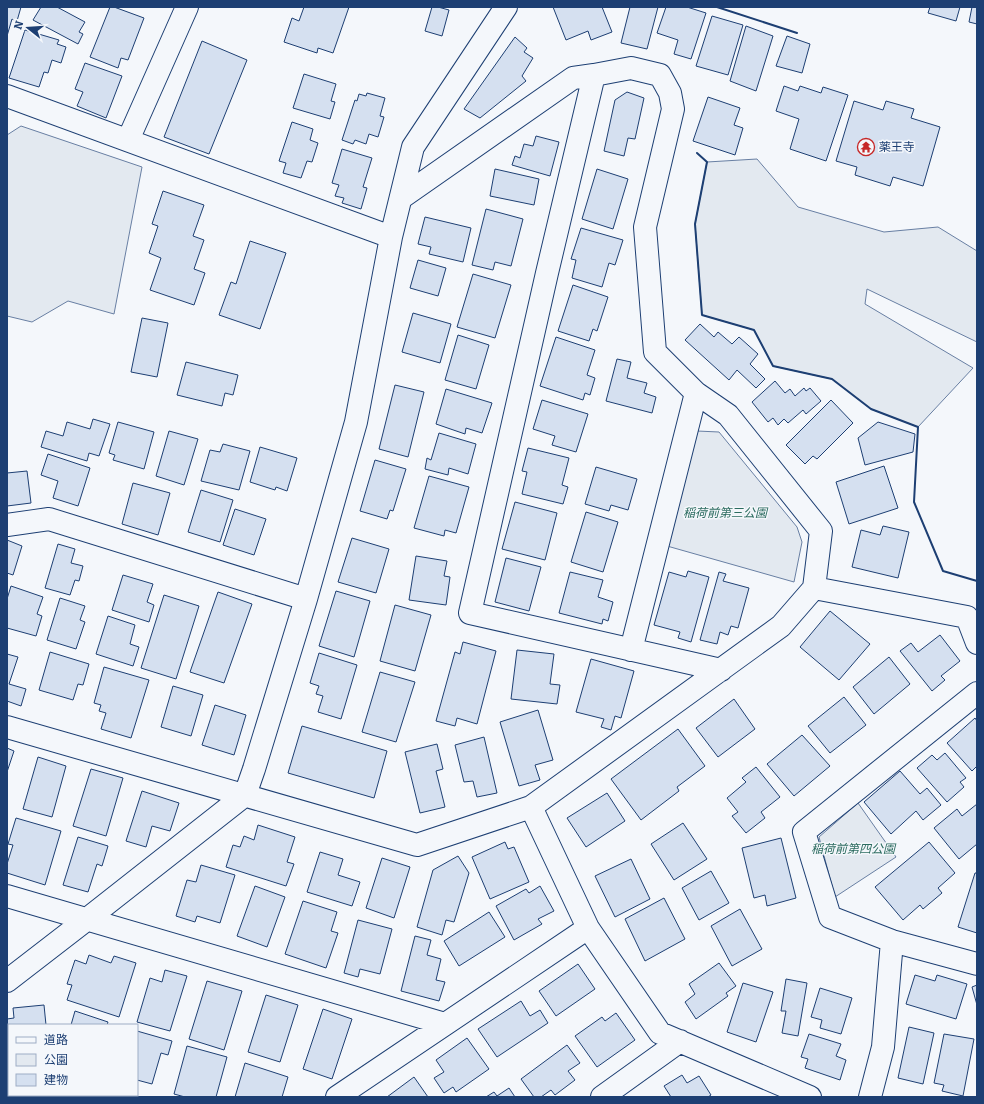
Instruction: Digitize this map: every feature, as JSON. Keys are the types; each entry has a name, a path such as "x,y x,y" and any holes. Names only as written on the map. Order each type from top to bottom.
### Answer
{"street":[{"path":"128,140 187,7"},
{"path":"7,981 245,795 306,599 356,422 391,238 413,147 506,7"},
{"path":"7,727 417,845 531,807 781,626 814,588 821,531 728,415 696,393 655,352 645,227 673,109 670,93 660,75 631,68 573,78 401,198"},
{"path":"594,75 470,613 721,670"},
{"path":"7,96 391,238"},
{"path":"631,650 696,393"},
{"path":"7,525 49,519 306,599"},
{"path":"814,588 967,617 977,644"},
{"path":"977,693 804,832 830,917 892,941 977,964"},
{"path":"531,807 588,928 660,1033 810,1097"},
{"path":"7,896 445,1024"},
{"path":"337,1097 588,928"},
{"path":"870,1097 883,1047 892,941"},
{"path":"602,1097 680,1041"}],"green space":[{"path":"21,126 142,167 114,314 68,301 32,322 7,316 7,135"},
{"path":"757,159 798,207 884,232 938,227 977,251 977,342 867,289 865,304 973,368 918,427 871,409 832,379 773,366 754,330 702,315 695,224 707,162"},
{"name":"稲荷前第三公園","path":"697,431 719,432 797,527 802,542 794,582 667,546"},
{"name":"稲荷前第四公園","path":"858,803 896,857 835,897 819,837"}],"building":[{"path":"7,7 21,7 17,21 12,19 7,36"},
{"path":"41,7 57,7 85,22 79,32 83,34 78,44 33,20"},
{"path":"110,7 114,7 144,18 128,60 121,58 118,68 90,57"},
{"path":"304,7 349,7 333,53 318,48 317,53 284,42 292,18 299,21"},
{"path":"432,7 449,10 442,36 425,31"},
{"path":"553,7 602,7 612,32 591,40 588,31 566,40"},
{"path":"630,7 658,7 647,49 621,43"},
{"path":"666,7 687,7 706,13 691,59 674,54 678,40 657,33"},
{"path":"930,7 960,7 956,21 928,13"},
{"path":"972,7 977,7 977,24 969,22"},
{"path":"712,16 743,25 728,75 696,66"},
{"path":"746,26 773,36 756,91 730,81"},
{"path":"25,30 59,40 57,44 66,47 61,63 52,60 48,73 44,72 39,87 9,78"},
{"path":"787,36 810,44 802,73 776,66"},
{"path":"515,37 527,48 524,52 533,58 522,76 526,81 480,118 464,109"},
{"path":"202,41 247,60 209,154 164,137"},
{"path":"85,63 122,76 106,118 77,106 83,92 75,89"},
{"path":"304,74 336,84 331,101 335,102 330,119 293,108"},
{"path":"784,86 798,91 800,86 821,93 823,87 848,95 826,161 790,149 799,119 776,111"},
{"path":"627,92 644,98 635,139 628,138 624,156 604,151 615,100"},
{"path":"367,93 385,98 380,116 384,117 378,137 369,134 366,144 355,140 353,144 342,140 355,100 357,101 359,94 366,96"},
{"path":"708,97 740,108 734,125 743,128 735,155 693,141"},
{"path":"854,101 883,110 886,101 914,109 911,118 940,127 923,186 893,177 890,186 855,175 857,167 836,161"},
{"path":"292,122 313,129 310,140 318,143 312,162 307,161 301,178 283,173 286,163 279,161"},
{"path":"536,136 559,142 550,176 512,165 515,156 520,158 524,144 533,146"},
{"path":"342,149 372,158 363,187 367,188 361,209 342,203 344,198 335,196 339,185 332,183"},
{"path":"495,169 539,179 534,205 490,196"},
{"path":"597,169 628,179 613,229 582,219"},
{"path":"163,191 204,205 193,236 204,240 194,269 205,273 194,305 150,290 161,258 149,253 158,226 152,224"},
{"path":"486,209 523,219 511,266 495,262 493,270 472,265"},
{"path":"425,217 471,228 463,262 429,254 431,247 418,244"},
{"path":"581,228 623,240 615,265 609,263 602,287 572,278 576,260 571,259"},
{"path":"250,241 286,253 260,329 219,315 231,282 236,284"},
{"path":"418,260 446,268 438,296 410,288"},
{"path":"473,274 511,285 495,338 457,327"},
{"path":"573,285 608,297 597,331 593,329 589,341 558,331"},
{"path":"413,313 451,324 440,363 402,352"},
{"path":"142,318 168,323 157,377 131,372"},
{"path":"700,324 714,337 718,332 732,344 739,337 758,354 750,364 765,379 756,388 737,370 729,380 685,340"},
{"path":"458,335 489,345 476,389 445,380"},
{"path":"556,337 595,350 587,375 595,378 590,395 585,393 583,400 540,386"},
{"path":"617,359 631,362 627,378 647,383 644,393 656,397 652,413 606,401"},
{"path":"186,362 238,375 233,395 225,393 222,406 177,395"},
{"path":"775,381 785,393 790,389 795,396 804,388 806,391 810,388 821,401 806,414 803,410 788,423 784,419 778,425 773,418 768,422 752,402"},
{"path":"395,385 424,392 408,457 379,449"},
{"path":"446,389 492,403 482,433 466,428 465,434 436,424"},
{"path":"542,400 588,414 576,452 552,445 555,436 533,429"},
{"path":"831,400 853,423 817,459 813,456 805,464 786,445"},
{"path":"93,419 110,424 99,456 89,453 87,461 41,447 46,431 63,436 67,422 90,429"},
{"path":"118,422 154,432 144,469 113,460 115,455 109,453"},
{"path":"878,422 915,434 913,452 865,465 858,438"},
{"path":"169,431 198,439 184,485 156,476"},
{"path":"439,433 476,444 468,474 449,468 448,475 425,469 427,458 431,460"},
{"path":"223,444 250,451 239,490 201,481 210,450 220,452"},
{"path":"260,447 297,458 287,491 276,487 275,490 250,482"},
{"path":"528,448 569,458 562,485 568,487 563,504 522,494 527,472 522,471"},
{"path":"48,454 90,468 78,506 53,498 58,481 41,475"},
{"path":"375,460 406,469 393,511 390,510 387,519 360,511"},
{"path":"884,466 898,508 849,524 836,482"},
{"path":"596,467 637,479 628,510 611,505 609,511 585,504"},
{"path":"27,471 31,503 7,506 7,473"},
{"path":"429,476 469,487 456,533 445,530 444,536 414,528"},
{"path":"133,483 170,493 158,535 122,524"},
{"path":"201,490 233,500 220,542 188,532"},
{"path":"515,502 557,513 545,560 502,549"},
{"path":"235,509 266,519 254,555 223,545"},
{"path":"586,512 618,522 603,572 571,562"},
{"path":"883,526 909,532 898,578 852,567 861,530 880,535"},
{"path":"352,538 389,549 376,593 338,582"},
{"path":"7,540 22,546 13,575 7,573"},
{"path":"58,544 75,549 71,563 83,566 79,581 75,580 70,595 45,588"},
{"path":"416,556 447,561 444,576 450,577 446,605 409,600"},
{"path":"506,558 541,567 529,611 495,602"},
{"path":"688,571 709,577 691,642 678,638 680,632 654,625 669,572 686,577"},
{"path":"570,572 603,580 598,597 613,602 608,621 603,619 602,624 559,613"},
{"path":"719,572 726,574 723,581 749,588 738,628 731,626 728,635 720,632 717,644 700,640"},
{"path":"123,575 153,584 147,602 154,605 149,622 112,610"},
{"path":"11,586 43,597 37,614 42,616 36,636 7,628 7,599"},
{"path":"336,591 370,601 354,657 319,646"},
{"path":"218,592 252,604 224,683 190,672"},
{"path":"164,595 199,606 176,679 141,668"},
{"path":"60,598 85,606 80,620 85,622 76,649 47,640"},
{"path":"395,605 431,615 415,671 380,661"},
{"path":"830,611 870,644 839,680 800,647"},
{"path":"108,616 135,625 130,644 139,647 133,666 96,654"},
{"path":"940,635 960,661 941,676 945,680 932,691 900,651 911,643 918,652"},
{"path":"463,642 496,651 477,724 457,718 455,726 436,721 455,652 460,654"},
{"path":"517,650 554,654 550,684 560,685 557,704 511,699"},
{"path":"50,652 89,664 83,685 78,684 73,700 39,690"},
{"path":"319,653 357,665 341,719 318,712 323,696 316,694 319,686 310,683"},
{"path":"7,654 18,657 9,684 26,689 21,706 7,701"},
{"path":"889,657 910,684 874,714 853,687"},
{"path":"591,659 634,671 621,718 615,716 611,730 601,727 604,719 576,712"},
{"path":"104,667 149,680 131,738 101,729 106,713 99,711 101,705 94,703"},
{"path":"380,672 415,682 396,742 362,732"},
{"path":"173,686 203,695 191,736 161,727"},
{"path":"844,697 866,725 830,753 808,726"},
{"path":"734,699 755,729 718,757 696,728"},
{"path":"215,705 246,715 234,755 202,745"},
{"path":"538,710 553,760 535,765 540,780 519,786 500,722"},
{"path":"975,718 977,721 977,766 972,771 947,743"},
{"path":"302,726 387,751 374,798 288,773"},
{"path":"678,729 705,766 677,787 679,791 641,820 611,779"},
{"path":"802,735 830,766 794,796 767,764"},
{"path":"484,737 497,793 477,797 473,781 464,782 455,745"},
{"path":"437,744 443,769 436,771 445,807 420,813 405,752"},
{"path":"7,748 14,751 7,772"},
{"path":"945,753 966,778 960,782 964,787 947,802 917,768 932,755 937,760"},
{"path":"38,757 66,766 52,817 23,809"},
{"path":"756,767 780,797 761,812 765,818 746,833 732,816 738,812 727,798 746,782 742,778"},
{"path":"91,769 123,778 106,836 73,826"},
{"path":"900,771 920,794 927,788 941,805 923,820 916,811 891,834 864,802"},
{"path":"142,791 179,803 170,831 152,826 146,847 126,841"},
{"path":"607,793 625,821 586,847 567,818"},
{"path":"977,804 977,844 959,859 934,828 957,809 962,816"},
{"path":"16,818 61,831 45,885 7,873 7,864 13,845 8,844"},
{"path":"683,823 707,859 674,880 651,844"},
{"path":"258,825 295,837 287,862 294,864 286,886 226,867 233,845 240,847 244,836 254,840"},
{"path":"78,837 108,846 102,866 97,864 88,892 63,885"},
{"path":"781,838 796,898 767,906 765,895 754,898 742,848"},
{"path":"505,842 508,849 514,847 529,882 490,899 472,857"},
{"path":"929,842 955,873 938,888 942,893 923,909 920,905 903,920 875,887"},
{"path":"320,852 343,859 338,875 360,882 352,906 307,892"},
{"path":"458,856 469,873 454,922 446,920 442,935 417,927 433,870"},
{"path":"382,858 410,867 394,918 366,908"},
{"path":"631,859 650,899 615,917 595,876"},
{"path":"201,865 235,875 220,923 197,916 195,922 176,916 187,880 196,882"},
{"path":"711,871 729,903 699,920 682,888"},
{"path":"975,873 977,873 977,933 958,927"},
{"path":"255,886 285,897 267,947 237,936"},
{"path":"540,886 554,911 538,919 542,924 514,940 496,906 526,889 529,893"},
{"path":"664,898 685,939 645,961 625,919"},
{"path":"303,901 337,912 331,931 338,933 326,968 285,954"},
{"path":"740,909 762,949 732,966 711,926"},
{"path":"489,912 505,937 459,966 444,941"},
{"path":"358,920 392,929 380,974 360,969 358,977 344,973"},
{"path":"415,936 431,940 427,955 441,959 436,980 445,982 439,1001 401,991"},
{"path":"89,955 111,963 114,956 136,963 119,1017 67,1000 72,985 67,984 75,960 86,964"},
{"path":"719,963 736,986 726,993 728,996 696,1019 685,1002 695,994 689,984"},
{"path":"578,964 595,989 556,1016 539,991"},
{"path":"165,970 187,976 170,1031 137,1022 150,978 162,982"},
{"path":"915,975 935,981 937,975 967,984 956,1019 906,1004"},
{"path":"786,979 807,983 798,1036 782,1033 786,1011 781,1011"},
{"path":"207,981 242,991 224,1050 189,1039"},
{"path":"743,983 773,992 756,1042 727,1032"},
{"path":"977,985 977,1005 972,987"},
{"path":"820,988 852,998 841,1034 820,1028 822,1020 811,1017"},
{"path":"266,995 298,1005 280,1062 248,1052"},
{"path":"521,1001 530,1016 540,1010 548,1023 497,1057 478,1029"},
{"path":"44,1005 46,1024 8,1024 7,1046 7,1019 14,1018 13,1008"},
{"path":"323,1009 352,1019 332,1079 303,1069"},
{"path":"75,1011 108,1022 107,1024 71,1024"},
{"path":"616,1013 635,1040 597,1067 575,1036 602,1017 605,1021"},
{"path":"909,1027 934,1033 923,1084 898,1078"},
{"path":"138,1031 172,1041 168,1055 161,1053 152,1084 138,1080"},
{"path":"809,1034 841,1044 836,1056 846,1060 840,1080 805,1068 808,1059 801,1057"},
{"path":"944,1034 974,1039 963,1096 942,1091 944,1085 934,1083"},
{"path":"467,1038 489,1069 456,1092 453,1087 444,1093 434,1078 444,1072 436,1060"},
{"path":"567,1045 580,1063 568,1071 575,1080 555,1095 551,1090 541,1097 534,1097 521,1079"},
{"path":"187,1046 227,1057 216,1097 185,1097 174,1094"},
{"path":"245,1063 288,1077 282,1097 235,1097"},
{"path":"682,1075 687,1083 699,1076 711,1095 708,1097 671,1097 664,1086"},
{"path":"414,1077 428,1097 387,1097"},
{"path":"509,1088 515,1097 486,1097 494,1092 497,1096"}],"wall":[{"path":"717,7 797,33"},
{"path":"697,153 707,162 695,224 702,315 754,330 773,366 832,379 871,409 918,427 914,502 943,571 977,581"}],"place":[{"name":"薬王寺","path":"866,147"}]}
